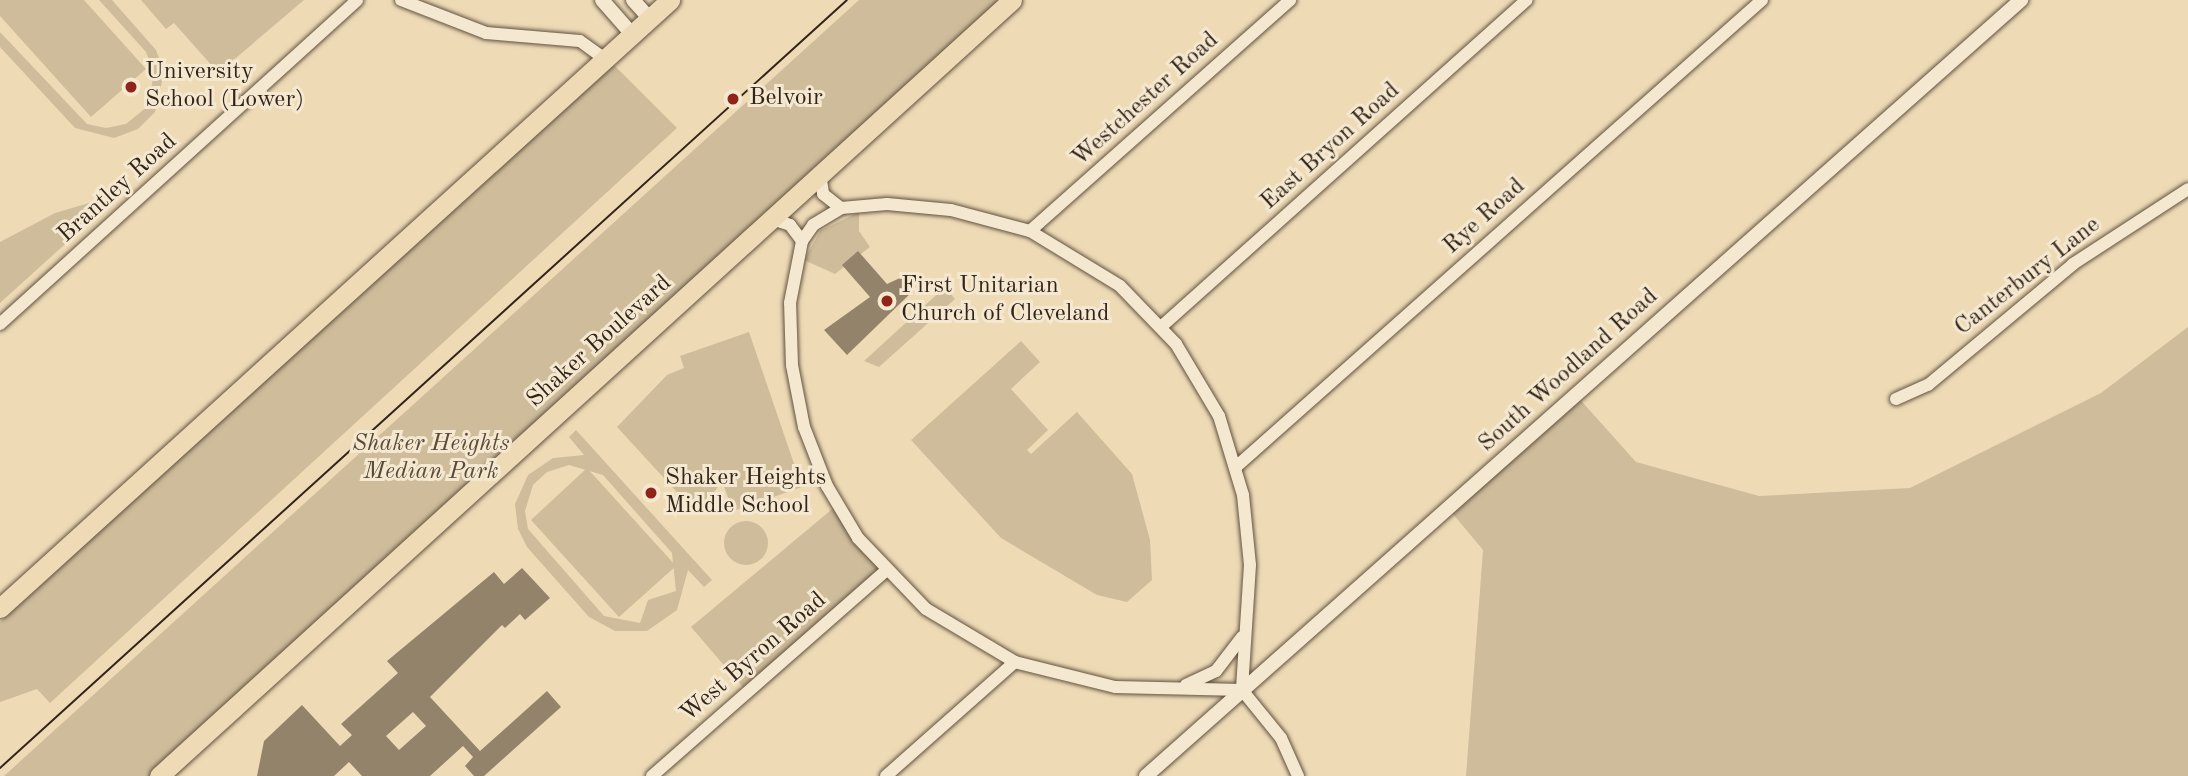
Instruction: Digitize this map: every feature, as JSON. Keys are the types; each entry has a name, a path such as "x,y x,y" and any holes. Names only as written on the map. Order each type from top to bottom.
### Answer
{"main road":[{"path":"0,608 670,0"},
{"name":"Shaker Boulevard","path":"159,776 1012,0"}],"street":[{"name":"Brantley Road","path":"0,324 357,0"},
{"path":"401,0 486,33 580,41 604,59"},
{"path":"603,0 617,0"},
{"path":"603,0 632,34"},
{"path":"633,0 650,19"},
{"path":"642,0 650,19"},
{"name":"Westchester Road","path":"1030,231 1290,0"},
{"name":"East Bryon Road","path":"1162,326 1527,0"},
{"name":"Rye Road","path":"1237,466 1762,0"},
{"name":"South Woodland Road","path":"1146,776 2021,0"},
{"path":"821,174 823,194 841,208"},
{"name":"Canterbury Lane","path":"1896,399 1928,385 2073,264 2188,189"},
{"path":"1242,690 1115,687 1015,662 949,626 885,571 837,505 804,427 790,344 792,283 802,242 818,220 841,208 933,207 1030,231 1097,269 1162,326 1209,397 1237,466 1250,565 1242,690 1281,738 1298,776"},
{"path":"772,219 790,225 802,242"},
{"name":"West Byron Road","path":"652,776 885,571"},
{"path":"1182,687 1216,671 1244,635"},
{"path":"886,776 1015,662"}],"green space":[{"path":"0,0 84,0 146,69 91,117 0,16"},
{"path":"99,0 112,0 156,50 164,73 155,112 138,129 114,138 75,128 0,47 0,32 87,124 106,128 126,124 148,106 154,72 146,52"},
{"path":"141,0 304,0 223,69 213,67 174,23 166,29"},
{"name":"Shaker Heights Median Park","path":"859,0 1012,0 159,776 4,776"},
{"path":"613,64 677,128 50,703 37,689 0,702 0,622"},
{"path":"89,203 95,217 0,303 0,242 55,213"},
{"path":"859,212 859,231 870,247 835,274 804,260 820,231"},
{"path":"945,287 955,299 879,367 864,361"},
{"path":"2188,327 2188,776 1466,776 1483,550 1448,508 1576,395 1636,462 1759,496 1910,488 2101,393"},
{"path":"749,332 802,487 733,511 722,481 698,515 617,427 667,375 684,368 680,356"},
{"path":"1021,341 1040,362 1011,389 1048,430 1027,450 1031,454 1077,412 1132,474 1150,540 1152,580 1127,602 1097,595 1001,538 911,440"},
{"path":"576,430 712,580 704,587 688,570 677,610 647,631 615,631 589,617 527,547 518,529 515,504 528,475 553,458 584,455 569,437","holes":["569,465 603,475 672,553 676,591 648,600 640,623 604,616 528,529 525,511 533,485 547,472"]},
{"path":"587,468 676,566 619,617 531,520"},
{"path":"837,505 885,571 747,692 691,627"},
{"path":"746,521 755,522 762,527 767,534 767,552 762,559 755,564 746,565 737,564 730,559 725,552 724,543 725,534 730,527 737,522"}],"building":[{"name":"First Unitarian Church of Cleveland","path":"858,251 887,284 902,277 914,290 847,355 824,330 870,297 842,265"},
{"path":"522,568 550,598 525,620 520,614 505,628 502,625 430,697 480,751 547,691 561,707 484,776 474,776 465,766 473,757 463,746 430,776 362,776 349,762 334,776 257,776 264,741 302,705 340,746 352,735 341,724 398,673 387,661 494,572 504,584","holes":["413,712 426,726 399,750 386,736"]}],"tram line":[{"path":"0,768 847,0"}],"place":[{"name":"University School (Lower)","path":"131,87"},
{"name":"Belvoir","path":"733,99"},
{"name":"First Unitarian Church of Cleveland","path":"887,301"},
{"name":"Shaker Heights Middle School","path":"651,493"}]}
